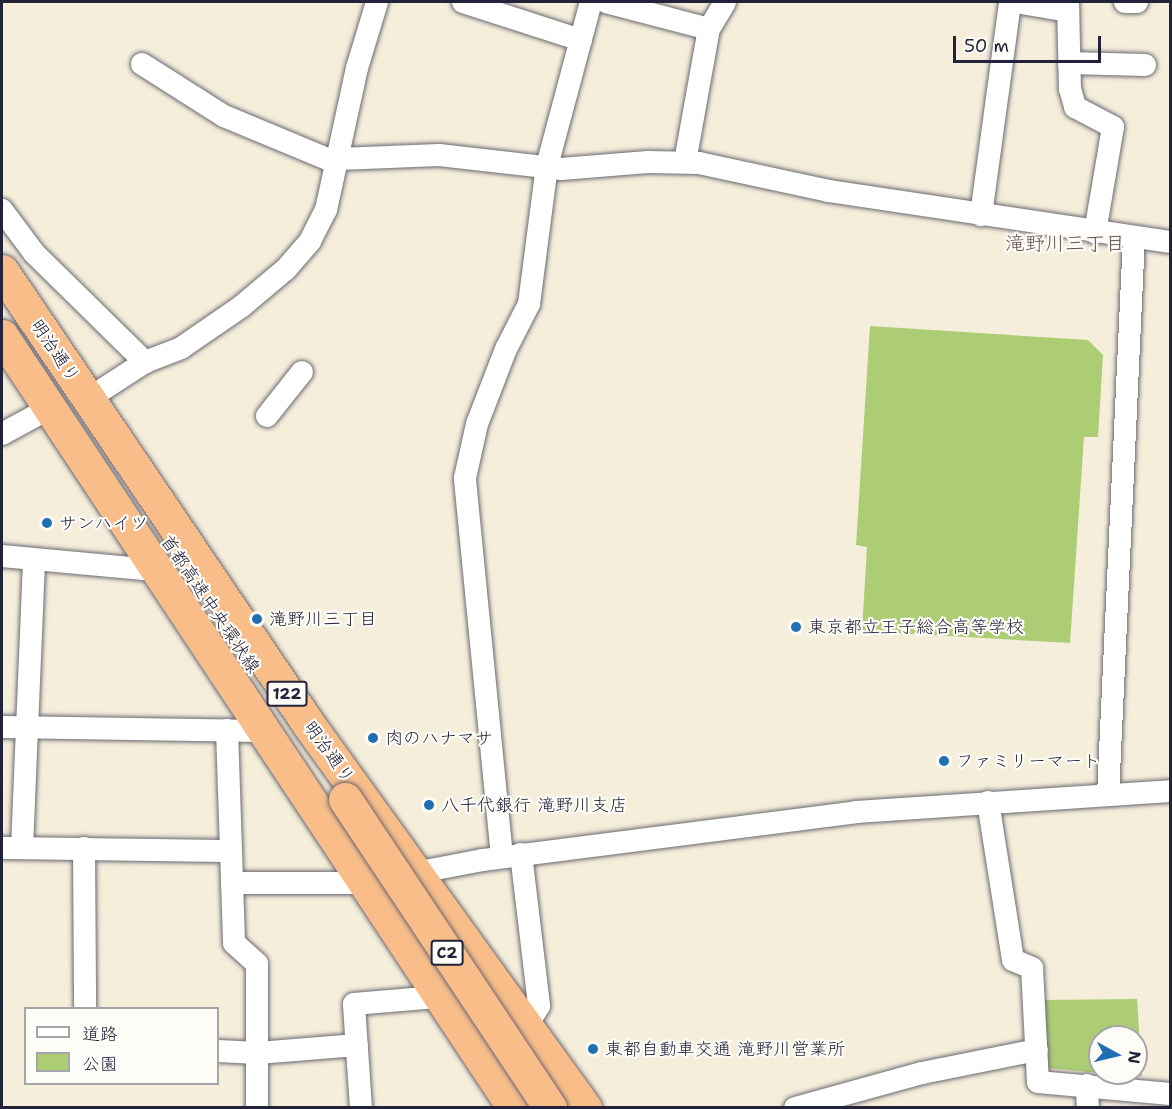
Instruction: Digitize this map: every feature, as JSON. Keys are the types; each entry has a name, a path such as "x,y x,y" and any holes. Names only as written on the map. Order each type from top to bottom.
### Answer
{"highway":[{"name":"明治通り","path":"2,273 309,725 585,1107"},
{"name":"首都高速中央環状線","path":"2,273 88,428 345,799 550,1107"},
{"name":"首都高速中央環状線","path":"2,285 84,430 340,801"},
{"name":"明治通り","path":"2,336 154,570 264,730 437,997 514,1107"}],"street":[{"path":"88,399 145,363 180,348 242,306 286,269 310,241 326,210 357,68 377,2"},
{"path":"463,2 580,40"},
{"path":"527,1025 539,1006 511,856 465,478 477,424 506,349 529,304 548,166 591,2"},
{"path":"606,2 709,29"},
{"path":"685,162 709,29 725,2"},
{"path":"981,215 1013,2 1068,6 1070,90 1076,107 1113,127 1095,232"},
{"path":"1125,2 1137,2"},
{"path":"1069,63 1145,65"},
{"path":"142,64 224,116 338,161 422,155 561,169 685,162 743,170 829,191 1170,242"},
{"path":"2,210 34,253 145,363"},
{"path":"1108,795 1134,238"},
{"path":"267,416 302,372"},
{"path":"2,434 48,409"},
{"path":"2,556 154,570"},
{"path":"34,560 24,727 12,848 231,851"},
{"path":"2,727 264,730"},
{"path":"227,730 234,943 258,964 256,1107"},
{"path":"232,883 362,883 511,856 856,812 1170,791"},
{"path":"988,802 1013,960 1032,968 1038,1082 1170,1094"},
{"path":"84,848 85,1007"},
{"path":"362,1107 354,1004 437,997"},
{"path":"219,1051 258,1053 357,1046"},
{"path":"795,1107 922,1073 1037,1050"},
{"path":"1087,1085 1088,1107"}],"green space":[{"path":"870,326 1088,340 1103,355 1098,437 1084,437 1070,643 862,631 867,547 856,545"},
{"path":"1137,999 1139,1025 1088,1025 1088,1072 1047,1068 1043,1000"}],"place":[{"name":"サンハイツ","path":"47,523"},
{"name":"滝野川三丁目","path":"257,619"},
{"name":"東京都立王子総合高等学校","path":"796,627"},
{"name":"肉のハナマサ","path":"373,738"},
{"name":"ファミリーマート","path":"944,761"},
{"name":"八千代銀行 滝野川支店","path":"429,805"},
{"name":"東都自動車交通 滝野川営業所","path":"593,1049"}],"district":[{"name":"滝野川三丁目","path":"1065,243"}]}
